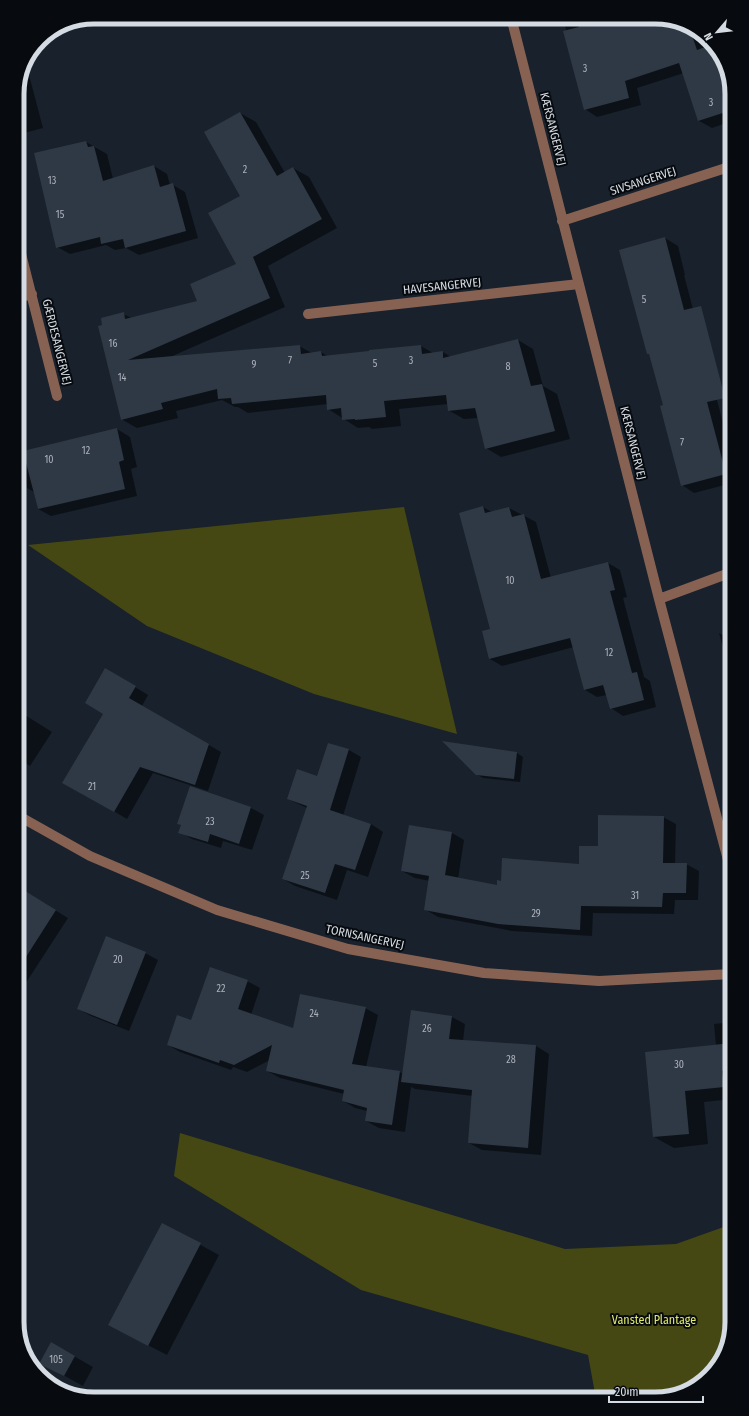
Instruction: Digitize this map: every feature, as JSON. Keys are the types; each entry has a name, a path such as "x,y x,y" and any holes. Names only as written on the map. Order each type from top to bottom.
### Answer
{"street":[{"name":"KÆRSANGERVEJ","path":"513,24 659,599 725,849"},
{"name":"SIVSANGERVEJ","path":"562,221 725,168"},
{"name":"GÆRDESANGERVEJ","path":"24,264 56,396"},
{"name":"HAVESANGERVEJ","path":"308,314 578,284"},
{"name":"GÆRDESANGERVEJ","path":"24,296 32,294"},
{"path":"659,599 725,575"},
{"name":"TORNSANGERVEJ","path":"24,819 90,856 217,910 348,949 484,973 599,981 725,974"}],"green space":[{"path":"404,507 457,734 314,694 147,626 28,545"},
{"name":"Vansted Plantage","path":"180,1133 565,1249 676,1244 725,1226 725,1322 723,1340 716,1357 708,1368 701,1375 682,1387 659,1392 595,1392 588,1355 361,1290 174,1176"}],"building":[{"path":"578,24 659,24 669,25 690,33 697,52 712,52 720,67 724,80 725,112 698,121 679,63 625,81 629,98 584,110 563,31 579,27"},
{"path":"240,112 277,176 293,167 322,219 253,257 270,298 128,360 300,345 301,354 321,351 322,356 421,345 422,354 443,351 443,358 518,339 531,386 542,384 555,431 485,449 475,408 448,411 446,395 384,401 386,417 342,420 341,408 327,410 326,395 232,404 231,398 218,399 217,389 161,403 163,409 121,420 98,326 102,325 101,318 124,312 125,319 197,301 190,284 236,264 208,213 240,196 204,132"},
{"path":"86,141 88,147 94,146 103,181 154,165 160,187 173,183 186,231 125,248 123,239 101,244 100,237 56,248 34,153"},
{"path":"665,237 684,310 701,306 725,398 707,402 725,474 681,486 660,406 663,405 649,354 647,354 619,250"},
{"path":"117,428 124,460 119,462 125,489 38,509 24,451"},
{"path":"483,506 485,513 509,507 512,517 524,514 541,579 608,562 615,590 610,591 632,673 637,672 644,700 610,709 603,685 584,690 570,638 489,659 482,631 490,629 459,513"},
{"path":"105,668 136,686 129,698 209,744 195,785 140,767 114,812 62,783 103,714 85,703"},
{"path":"442,741 517,752 514,779 476,775"},
{"path":"328,743 349,749 330,810 371,824 355,870 335,864 325,893 282,879 307,806 287,799 297,769 317,776"},
{"path":"190,786 251,807 239,844 210,834 208,842 178,833 181,825 177,824"},
{"path":"598,815 664,816 663,863 687,863 686,893 663,893 662,907 581,906 580,930 498,924 424,910 429,876 401,871 409,825 452,832 445,875 497,885 497,880 501,881 502,858 579,864 579,846 598,846"},
{"path":"24,890 56,910 24,960"},
{"path":"106,936 146,952 117,1025 77,1009"},
{"path":"210,967 248,980 238,1009 293,1028 300,994 366,1007 352,1064 400,1071 392,1125 365,1121 367,1108 342,1101 344,1090 266,1071 272,1045 234,1065 220,1060 219,1063 167,1045 177,1015 191,1020"},
{"path":"411,1010 452,1016 449,1039 536,1045 528,1148 468,1143 472,1090 401,1082"},
{"path":"725,1044 725,1071 722,1071 724,1087 685,1091 689,1134 653,1137 645,1052"},
{"path":"162,1223 201,1243 148,1346 108,1325"},
{"path":"51,1342 75,1356 64,1376 39,1364"}]}
